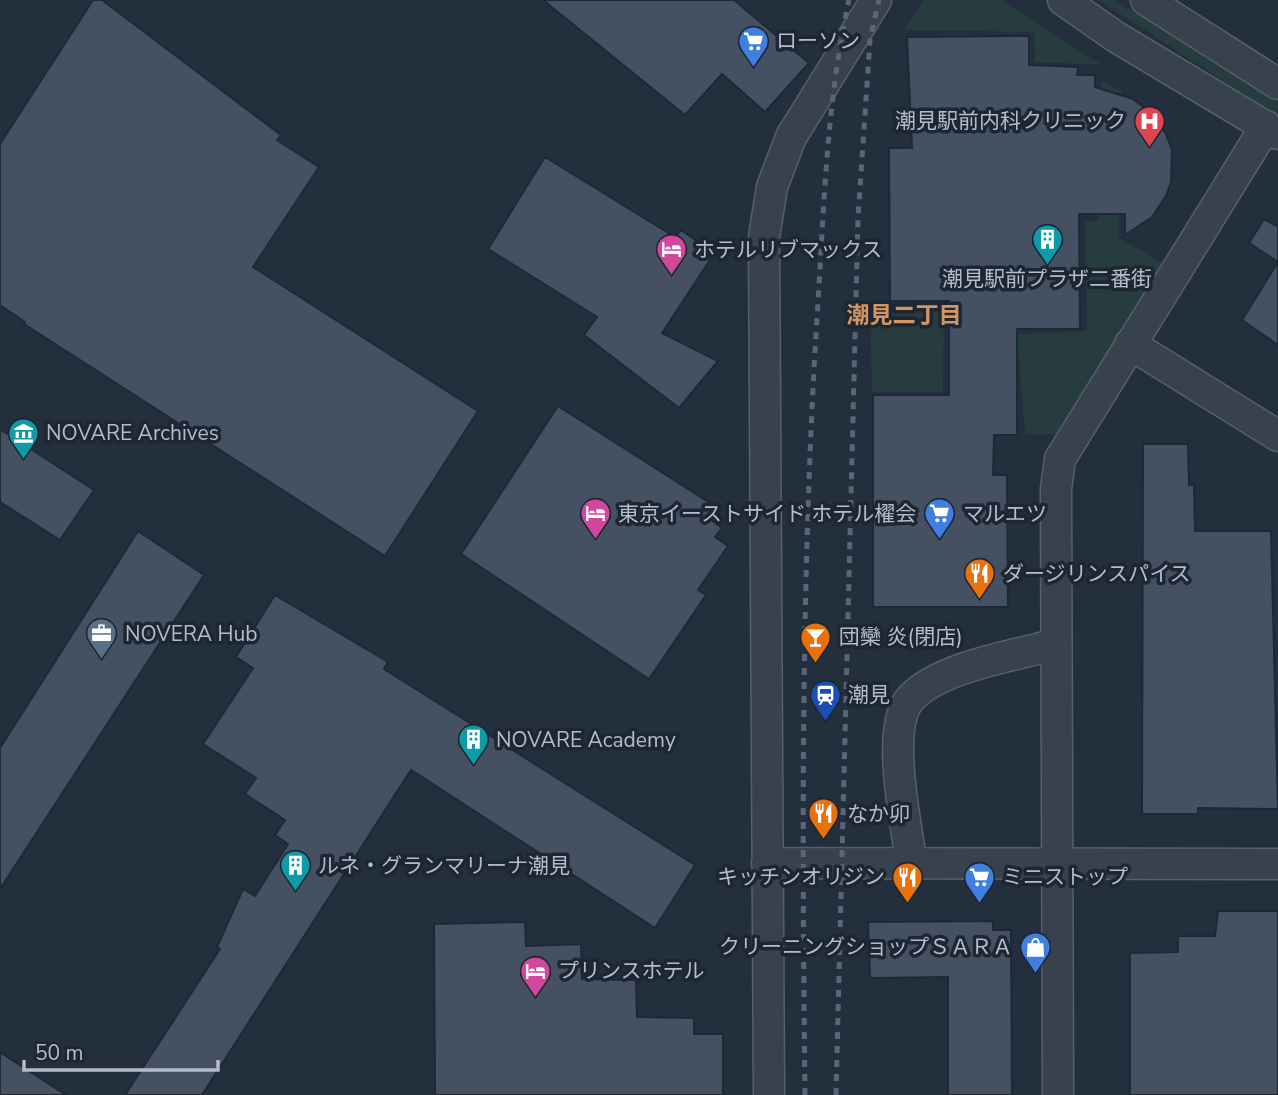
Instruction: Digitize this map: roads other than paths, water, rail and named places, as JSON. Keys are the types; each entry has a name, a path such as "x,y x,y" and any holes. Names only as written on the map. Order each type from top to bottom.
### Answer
{"street":[{"path":"769,1095 764,237 772,187 791,137 876,0"},
{"path":"1058,1095 1056,489 1060,459 1130,344 1272,130 1116,37 1063,0"},
{"path":"1146,0 1278,83"},
{"path":"1130,344 1278,436"},
{"path":"912,866 900,773 900,720 911,698 940,678 1056,644"},
{"path":"767,863 912,866 1278,864"}],"railway":[{"path":"805,1095 804,706 808,512 827,158 835,79 849,0"},
{"path":"836,1095 858,218 870,40 879,0"}],"place":[{"name":"ローソン","path":"753,68"},
{"name":"潮見駅前内科クリニック","path":"1149,148"},
{"name":"潮見駅前プラザ二番街","path":"1047,266"},
{"name":"ホテルリブマックス","path":"671,277"},
{"name":"NOVARE Archives","path":"23,460"},
{"name":"東京イーストサイド ホテル櫂会","path":"595,541"},
{"name":"マルエツ","path":"940,541"},
{"name":"ダージリンスパイス","path":"980,601"},
{"name":"NOVERA Hub","path":"102,661"},
{"name":"団欒 炎(閉店)","path":"816,664"},
{"name":"潮見","path":"825,722"},
{"name":"NOVARE Academy","path":"473,767"},
{"name":"なか卯","path":"824,841"},
{"name":"ルネ・グランマリーナ潮見","path":"295,893"},
{"name":"キッチンオリジン","path":"908,904"},
{"name":"ミニストップ","path":"979,904"},
{"name":"クリーニングショップＳＡＲＡ","path":"1036,974"},
{"name":"プリンスホテル","path":"535,998"}],"district":[{"name":"潮見二丁目","path":"904,315"}]}
